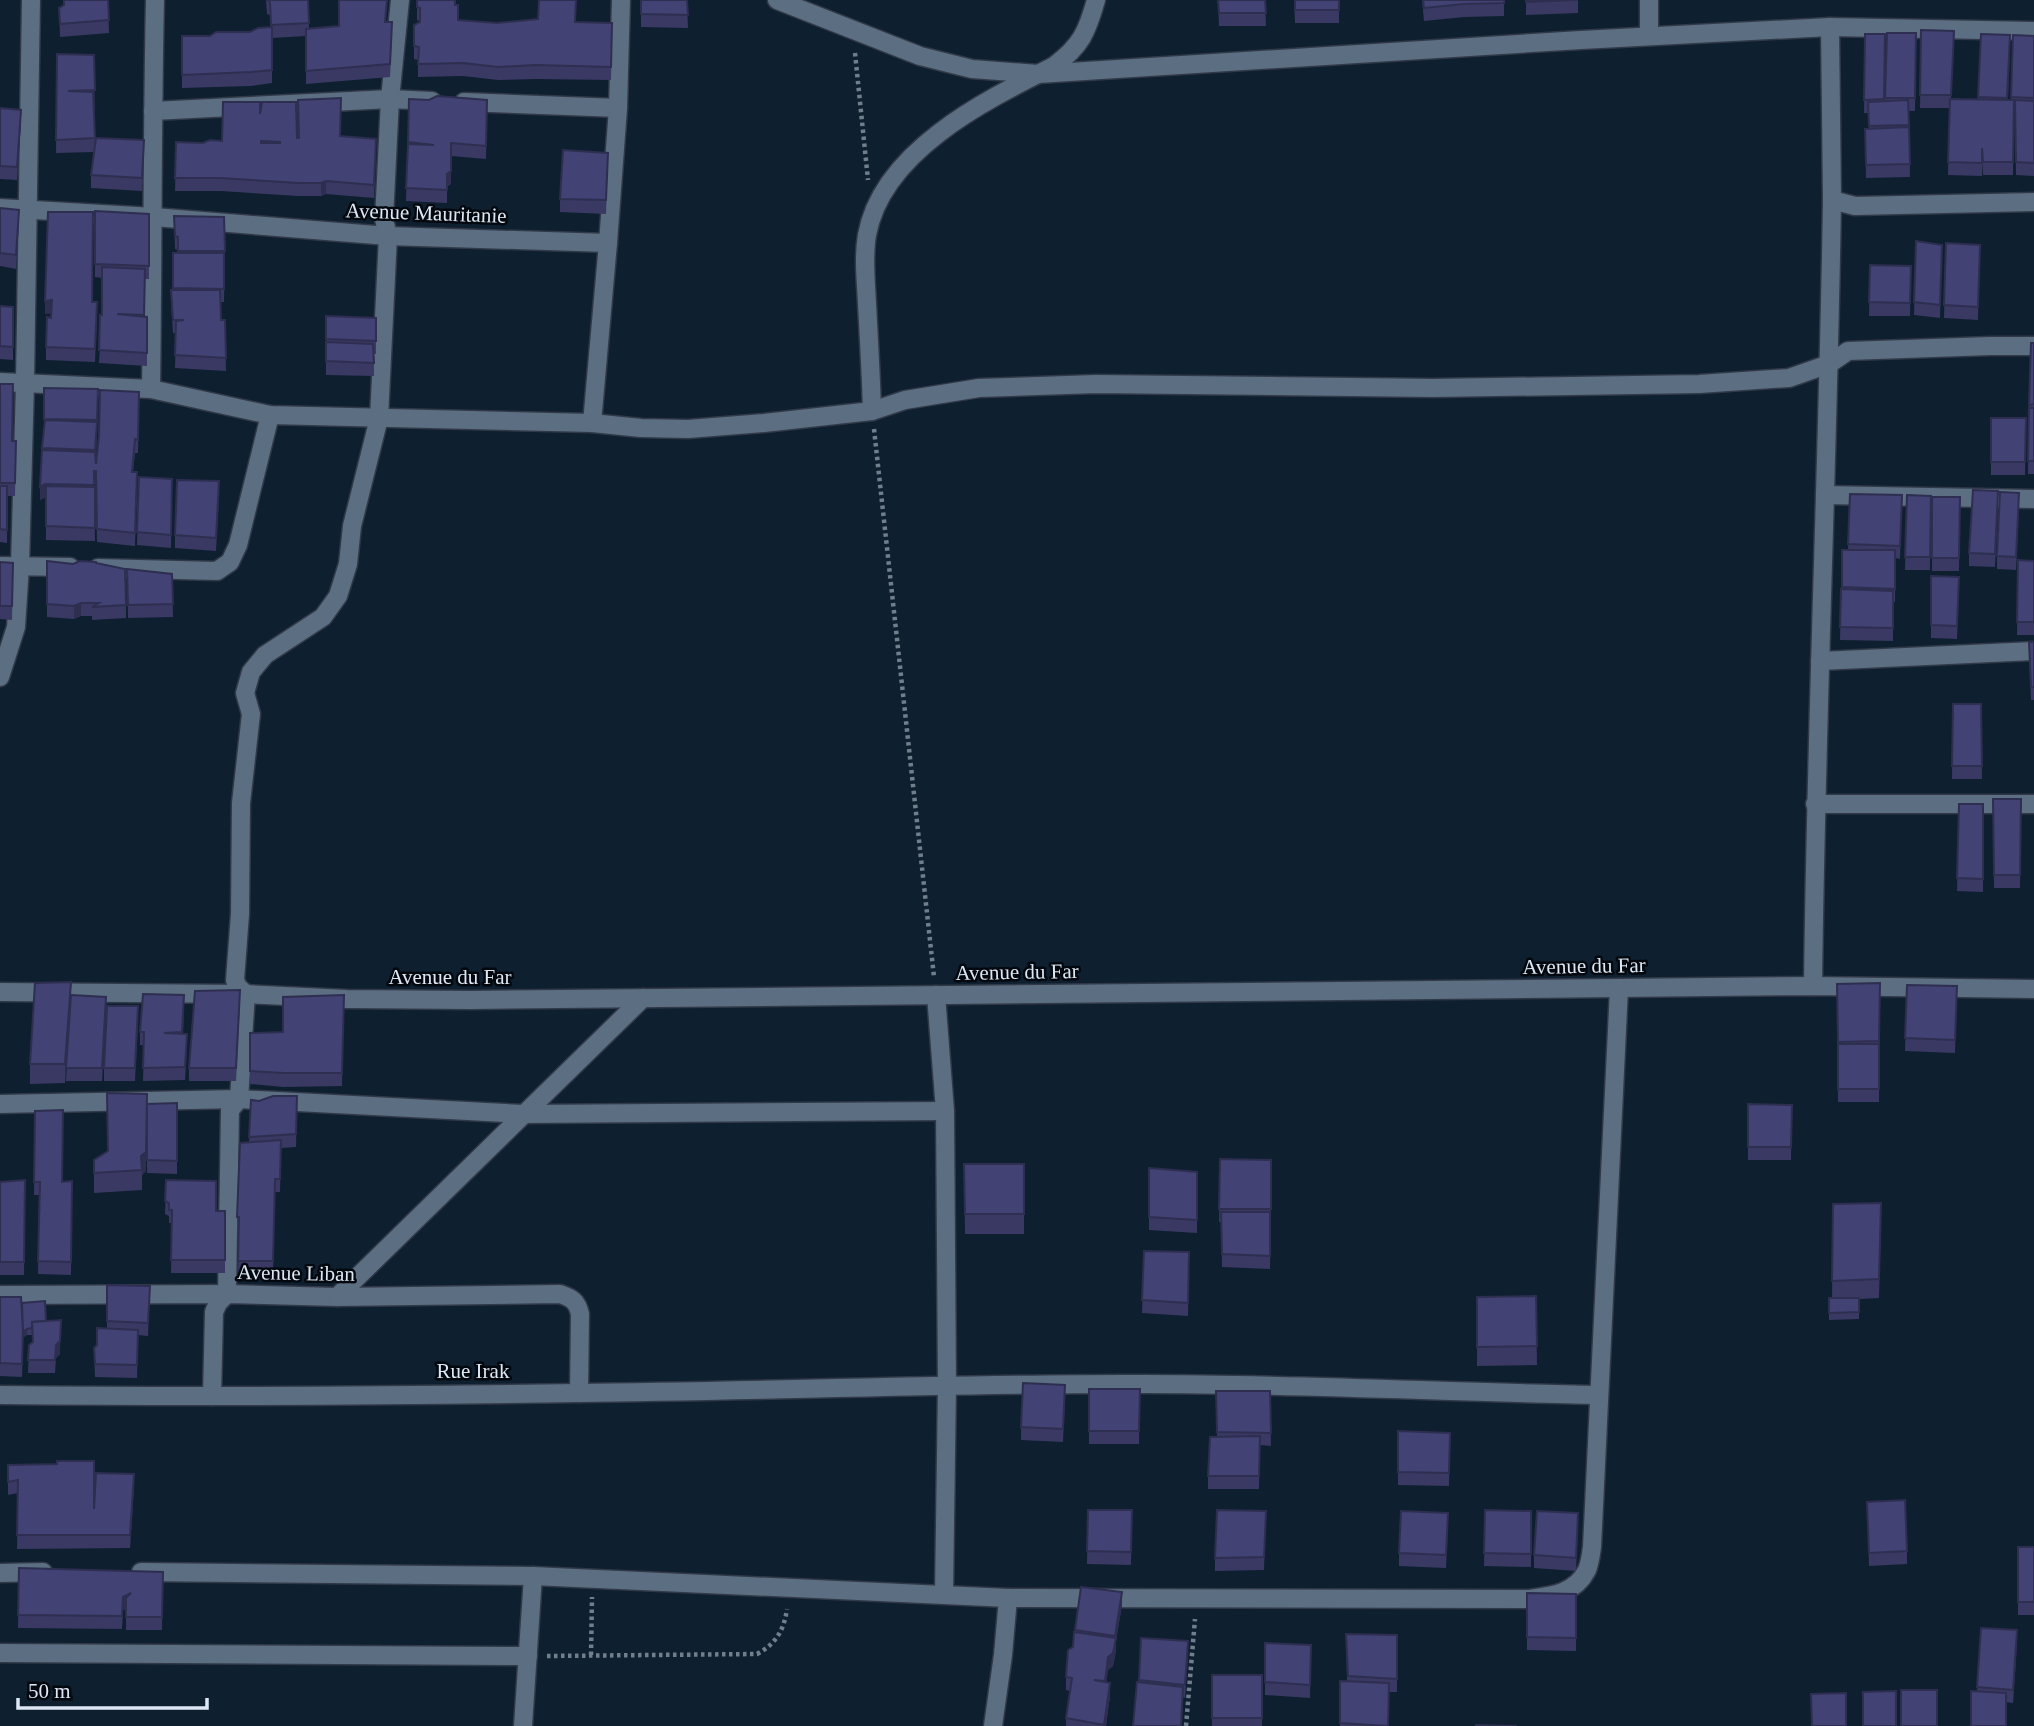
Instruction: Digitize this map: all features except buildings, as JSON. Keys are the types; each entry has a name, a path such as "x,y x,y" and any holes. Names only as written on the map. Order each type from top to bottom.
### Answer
{"street":[{"path":"0,677 16,627 20,566 31,0"},
{"path":"151,389 155,0"},
{"path":"212,1396 214,1312 227,1294 230,1110 239,1099 246,994 235,980 240,914 241,803 251,714 245,693 251,672 265,655 323,617 338,596 348,564 352,526 379,418 388,236 384,219 390,99 400,0"},
{"path":"592,423 618,108 621,0"},
{"path":"777,0 920,56 972,69 1038,74 1830,27 2034,31"},
{"path":"872,411 864,259 871,216 905,164 929,141 957,119 1067,57 1080,43 1096,0"},
{"path":"1649,0 1649,36"},
{"path":"1813,986 1815,804 1832,200 1830,27"},
{"path":"153,111 390,99 618,108"},
{"path":"1832,200 1855,206 2034,202"},
{"name":"Avenue Mauritanie","path":"0,208 154,217 388,236 608,243"},
{"path":"0,382 151,389 270,415 592,423 688,429 872,411 905,400 979,388 1096,384 1433,388 1699,384 1789,378 1829,365 1847,351 2034,346"},
{"path":"0,566 217,571 230,562 238,545 270,415"},
{"path":"1825,495 2034,499"},
{"path":"1820,661 2034,651"},
{"path":"1815,804 2034,804"},
{"name":"Avenue du Far","path":"0,992 246,994 361,999 1813,986 2034,989"},
{"path":"127,1572 533,1576 1008,1598 1528,1599 1557,1596 1576,1585 1588,1569 1592,1547 1619,988"},
{"path":"936,995 945,1111 947,1385 944,1594"},
{"path":"337,1297 643,998"},
{"path":"0,1104 239,1099 523,1114 945,1111"},
{"name":"Avenue Liban","path":"0,1295 227,1294 337,1297 549,1293 571,1298 577,1303 580,1314 579,1393"},
{"name":"Rue Irak","path":"0,1395 579,1393 947,1385 1241,1384 1599,1395"},
{"path":"0,1573 64,1572"},
{"path":"523,1726 533,1576"},
{"path":"993,1726 1008,1598"},
{"path":"0,1653 527,1656"}],"path":[{"path":"853,31 871,216"},
{"path":"872,411 936,995"},
{"path":"591,1655 592,1578"},
{"path":"527,1656 757,1654 769,1648 779,1637 785,1621 789,1587"},
{"path":"1186,1726 1197,1598"}]}
